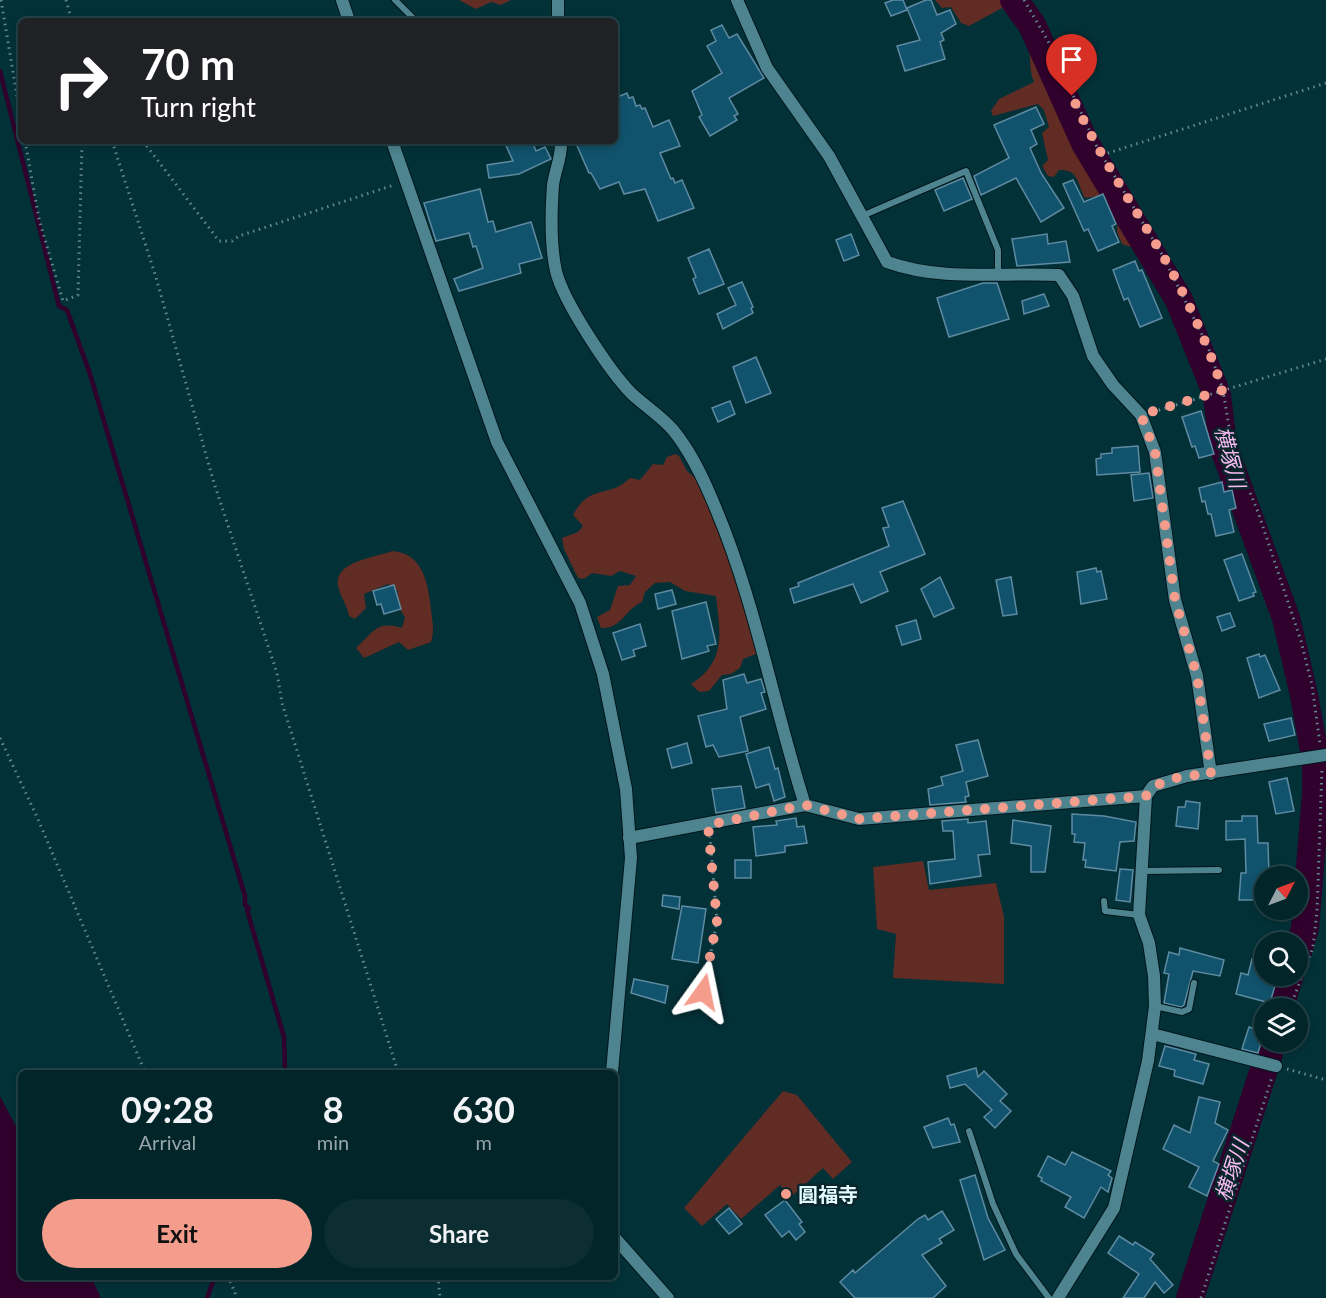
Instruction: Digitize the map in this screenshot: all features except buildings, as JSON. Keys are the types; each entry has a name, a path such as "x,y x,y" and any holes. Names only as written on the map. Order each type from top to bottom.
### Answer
{"street":[{"path":"342,0 348,18"},
{"path":"558,0 558,18"},
{"path":"737,0 767,68 829,156 887,262 914,272 998,277 1059,275 1073,296 1093,356 1113,385 1141,415 1155,452 1175,600 1197,676 1211,774"},
{"path":"394,144 497,442 580,603 603,674 626,789 631,858 612,1070"},
{"path":"561,144 559,167 554,183 552,220 553,255 560,282 580,322 630,392 672,429 691,455 717,511 742,583 805,805"},
{"path":"1058,1298 1114,1208 1140,1101 1152,1034 1155,1006 1149,943 1139,915 1146,796 1153,786 1163,782 1324,755"},
{"path":"629,838 805,805 859,819 1146,796"},
{"path":"1152,1034 1276,1066"},
{"path":"618,1241 668,1298"}],"lane":[{"path":"395,0 413,18"},
{"path":"862,216 966,171 998,250 998,277"},
{"path":"1143,871 1219,870"},
{"path":"1104,901 1105,911 1139,915"},
{"path":"1155,1006 1182,1012 1189,1009 1194,984"},
{"path":"969,1131 993,1204 1016,1254 1049,1298"}],"path":[{"path":"1,0 18,102"},
{"path":"66,0 71,18"},
{"path":"1024,0 1048,41 1102,156 1186,299 1208,347 1223,390 1233,451 1258,512 1301,641 1312,686 1324,755 1317,912 1313,947 1294,998"},
{"path":"1102,156 1326,83"},
{"path":"26,144 39,219 63,301 78,295 82,144"},
{"path":"113,144 155,274 214,483 277,672 285,714 397,1070"},
{"path":"145,144 219,240 232,241 239,236 407,180"},
{"path":"1141,415 1326,358"},
{"path":"0,738 37,817 144,1070"},
{"path":"703,992 717,921 708,825"},
{"path":"1201,1298 1279,1052"},
{"path":"1276,1066 1326,1080"},
{"path":"230,1280 237,1298"},
{"path":"438,1280 440,1298"}],"shaded area":[{"path":"459,0 511,0 501,5 491,2 476,9"},
{"path":"935,0 1008,0 1031,33 1080,146 1112,173 1119,190 1143,227 1145,234 1141,246 1131,247 1122,244 1117,232 1118,222 1106,195 1085,198 1074,175 1066,170 1059,170 1054,177 1048,176 1042,166 1048,160 1042,133 1049,127 1044,110 1038,104 993,116 991,111 999,99 1034,82 1027,43 1014,22 1002,8 969,26 961,23 951,7 942,8"},
{"path":"675,454 696,479 712,514 724,520 755,644 756,654 743,659 740,668 731,674 722,675 709,691 699,692 691,684 703,675 716,656 719,645 719,622 716,596 685,591 670,582 655,583 645,592 642,602 618,622 601,628 597,617 610,610 618,586 630,585 636,576 620,571 611,576 592,573 584,579 578,578 564,549 562,538 578,532 583,526 573,515 586,499 615,488 630,478 640,480 653,464 663,465 667,457"},
{"path":"392,551 411,557 426,580 433,626 431,642 408,650 399,642 364,658 356,648 376,629 386,626 402,628 405,617 396,604 398,591 388,584 364,594 366,608 355,619 349,616 338,580 341,572 356,562"},
{"path":"923,861 929,890 996,883 1004,917 1004,984 893,978 896,934 877,929 873,867"},
{"path":"783,1091 797,1095 852,1162 833,1179 823,1168 790,1198 780,1185 741,1219 727,1204 702,1226 684,1208"},
{"path":"0,1096 18,1130 18,1280 92,1280 101,1298 0,1298"}],"waterway":[{"name":"横塚川","path":"1014,0 1032,25 1085,143 1179,300 1217,395 1223,446 1286,618 1304,695 1316,762 1316,793 1304,932"},
{"path":"0,71 18,143"},
{"path":"18,144 59,306 67,310 90,374 245,896 245,905 249,908 247,910 284,1037 285,1070"},
{"name":"横塚川","path":"1282,998 1286,986"},
{"name":"横塚川","path":"1190,1298 1269,1052"},
{"path":"207,1298 214,1280"}],"place":[{"name":"圓福寺","path":"786,1194"}],"route":[{"path":"703,992 717,921 708,825 805,805 859,819 1146,796 1153,786 1163,782 1187,776 1211,774 1197,676 1188,637 1175,600 1155,452 1141,415 1223,390 1208,347 1186,299 1163,256 1097,147 1072,96"}]}
